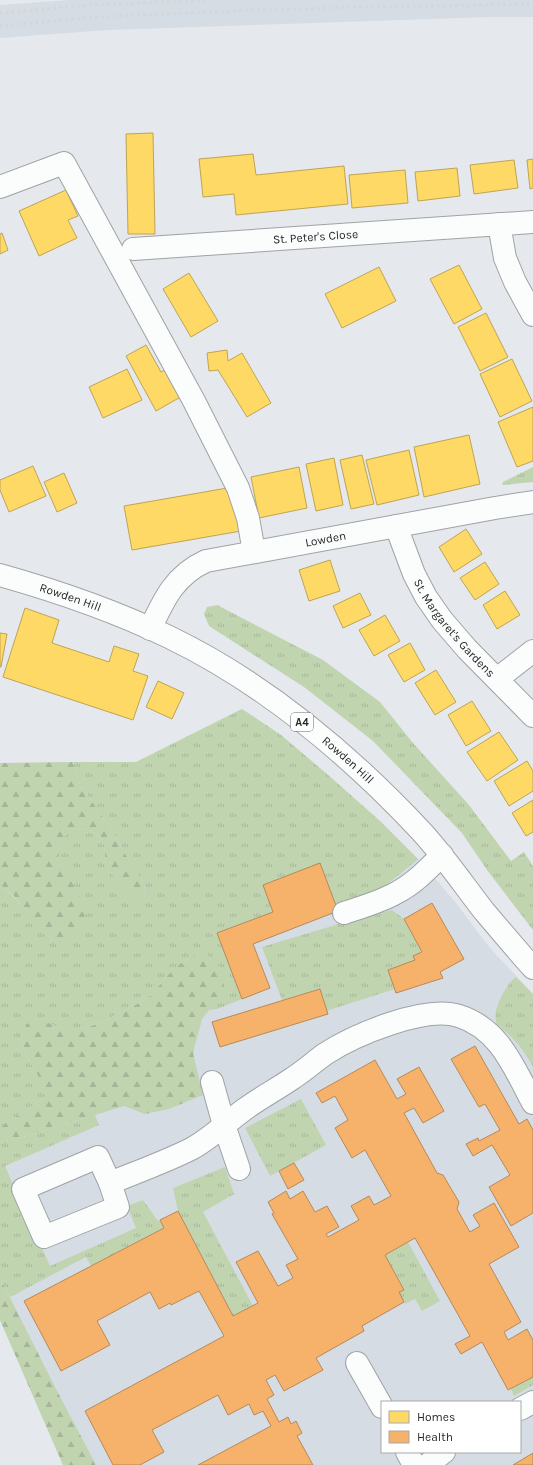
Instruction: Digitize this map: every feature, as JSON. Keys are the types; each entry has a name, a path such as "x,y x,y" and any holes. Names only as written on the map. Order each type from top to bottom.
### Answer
{"street":[{"path":"0,186 64,163 194,401 238,488 248,518 254,552"},
{"name":"St. Peter's Close","path":"133,249 533,222"},
{"path":"499,224 505,258 533,315"},
{"name":"Lowden","path":"150,628 169,592 191,569 206,561 533,502"},
{"name":"St. Margaret's Gardens","path":"396,526 414,574 426,597 442,620 457,639 533,716"},
{"name":"Rowden Hill","path":"0,575 67,596 150,628 196,651 221,666 271,699 312,729 371,781 422,831 485,911 533,968"},
{"path":"496,679 533,651"},
{"path":"344,914 382,900 398,892 422,875 442,855"},
{"path":"110,1183 192,1149 250,1106 294,1078 324,1055 343,1044 408,1018 440,1013 458,1016 474,1022 491,1035 506,1052 533,1103"},
{"path":"212,1082 224,1125 239,1169"},
{"path":"357,1362 381,1406"},
{"path":"521,1408 533,1402"},
{"path":"408,1453 414,1465"},
{"path":"427,1465 443,1453"}],"shaded area":[{"path":"71,0 533,0 533,17 489,17 107,30 0,38 0,5"},
{"path":"242,709 281,735 380,821 421,862 456,903 489,947 533,994 533,1465 63,1465 0,1320 0,763 136,762"}],"green space":[{"path":"533,467 533,482 502,485 503,482"},
{"path":"217,605 323,660 380,702 413,743 469,805 511,861 524,852 533,866 533,930 487,870 462,833 373,741 304,687 209,626 204,614 207,607"},
{"path":"242,709 281,735 327,774 380,821 418,859 380,889 363,896 336,905 273,912 217,933 242,999 217,1009 209,1010 214,1004 189,958 170,973 150,996 140,1003 100,1023 82,1029 73,1029 53,1025 41,1019 21,1033 24,1050 31,1064 50,1092 41,1100 0,1127 0,886 2,886 15,899 53,941 76,889 58,859 63,837 73,830 87,829 97,835 104,845 106,864 139,898 145,894 144,884 115,835 79,783 73,762 136,762"},
{"path":"73,762 79,783 115,835 144,884 145,894 139,898 131,896 114,878 106,864 104,845 97,835 87,829 73,830 63,837 58,859 80,898 85,914 84,922 76,933 68,940 53,941 38,926 14,896 0,886 0,763"},
{"path":"392,910 404,919 422,952 413,956 415,960 395,989 326,1011 320,989 282,1000 262,947 352,920"},
{"path":"204,953 215,960 225,976 223,987 214,1004 202,1019 193,1053 203,1095 169,1109 145,1114 124,1106 23,1137 0,1142 0,1127 41,1100 49,1092 24,1050 21,1033 27,1024 41,1019 63,1028 82,1029 100,1023 136,1005 150,996 167,976 178,966 190,958"},
{"path":"516,977 533,994 533,1067 517,1043 496,1024 496,1013 499,1002 507,987"},
{"path":"301,1099 326,1145 270,1176 245,1128"},
{"path":"95,1115 99,1125 5,1166 50,1266 136,1228 127,1206 143,1200 158,1221 160,1220 164,1228 91,1266 86,1257 10,1297 0,1278 0,1142 23,1137"},
{"path":"225,1167 234,1194 203,1212 253,1306 233,1316 178,1211 173,1188"},
{"path":"408,1242 440,1301 422,1311 415,1299 405,1304 399,1292 404,1289 385,1255"},
{"path":"0,1278 96,1465 63,1465 0,1320"},
{"path":"533,1377 533,1385 514,1396 511,1389"}],"building: Homes":[{"path":"153,133 155,234 128,234 126,134"},
{"path":"253,154 256,175 344,166 348,204 236,215 234,194 203,197 199,159"},
{"path":"533,159 533,188 530,189 527,160"},
{"path":"514,160 518,188 474,194 470,165"},
{"path":"457,168 460,196 418,201 415,172"},
{"path":"405,170 408,203 352,208 349,175"},
{"path":"66,190 78,216 68,220 77,238 39,256 19,211"},
{"path":"2,233 8,250 0,254 0,234"},
{"path":"459,265 482,309 454,324 430,279"},
{"path":"379,267 396,301 342,328 325,294"},
{"path":"189,273 218,321 191,337 163,289"},
{"path":"486,313 508,357 480,371 458,327"},
{"path":"146,345 161,372 169,368 184,395 156,411 126,356"},
{"path":"227,350 228,361 242,353 271,403 247,417 218,370 209,371 207,353"},
{"path":"512,359 532,401 500,417 480,374"},
{"path":"127,369 142,400 103,418 89,387"},
{"path":"533,407 533,461 517,467 498,422"},
{"path":"469,435 480,484 424,497 414,447"},
{"path":"409,450 419,495 377,505 366,460"},
{"path":"362,455 374,504 351,509 340,460"},
{"path":"334,458 343,505 316,511 306,464"},
{"path":"33,466 46,496 9,512 0,490 0,480"},
{"path":"299,467 307,508 259,518 251,477"},
{"path":"64,473 77,503 57,512 44,482"},
{"path":"233,487 241,531 132,550 124,506"},
{"path":"466,529 482,554 454,572 439,547"},
{"path":"330,560 340,591 309,601 299,570"},
{"path":"485,562 499,584 475,600 460,578"},
{"path":"505,591 520,615 497,629 483,605"},
{"path":"360,593 371,615 343,628 333,606"},
{"path":"25,608 59,620 52,643 109,662 114,646 139,654 133,671 148,676 133,720 3,677"},
{"path":"385,615 400,641 374,656 359,630"},
{"path":"0,633 7,634 1,667 0,667"},
{"path":"410,643 425,670 404,682 388,655"},
{"path":"436,670 456,702 435,715 415,683"},
{"path":"158,681 184,693 172,719 146,707"},
{"path":"472,701 491,731 466,746 448,715"},
{"path":"499,732 518,760 487,781 467,752"},
{"path":"527,761 533,771 533,791 509,806 494,781"},
{"path":"533,800 533,832 526,836 512,813"}],"building: Health":[{"path":"320,863 338,911 253,944 270,988 242,999 217,933 273,912 263,885"},
{"path":"432,903 464,959 440,972 443,978 396,993 388,970 415,960 413,956 422,952 404,919"},
{"path":"320,989 328,1014 220,1047 212,1022"},
{"path":"475,1046 519,1124 527,1119 533,1130 533,1213 511,1226 489,1187 510,1175 492,1145 473,1156 466,1144 478,1138 479,1141 500,1130 485,1104 479,1107 451,1059"},
{"path":"375,1060 397,1099 406,1094 397,1079 419,1067 444,1111 423,1123 414,1108 404,1113 437,1173 443,1175 459,1202 457,1209 470,1232 480,1226 473,1215 494,1203 519,1247 489,1264 521,1322 504,1332 508,1340 527,1329 533,1340 533,1377 508,1390 482,1342 461,1354 455,1344 470,1336 415,1238 385,1255 404,1290 399,1292 404,1302 362,1326 364,1331 316,1358 323,1370 284,1391 275,1375 266,1380 274,1395 267,1399 279,1422 288,1417 291,1424 296,1421 302,1433 297,1436 313,1465 198,1465 271,1426 263,1411 254,1415 249,1404 228,1415 218,1395 152,1430 164,1452 140,1465 113,1465 85,1411 224,1336 199,1291 171,1305 170,1303 159,1309 150,1292 97,1321 110,1345 61,1371 24,1301 164,1228 160,1220 178,1211 233,1316 258,1303 236,1262 258,1251 278,1286 293,1278 286,1265 298,1259 272,1214 274,1213 268,1202 286,1191 290,1199 303,1191 315,1212 327,1206 339,1227 326,1234 328,1237 359,1220 351,1206 369,1196 374,1205 391,1196 365,1150 352,1158 335,1128 348,1120 335,1096 322,1103 316,1093"},
{"path":"294,1163 304,1180 288,1189 279,1171"},
{"path":"533,1453 533,1465 513,1465"}],"railway":[{"path":"0,13 90,5 209,0"},
{"path":"0,26 95,17 278,9 533,4"}]}
